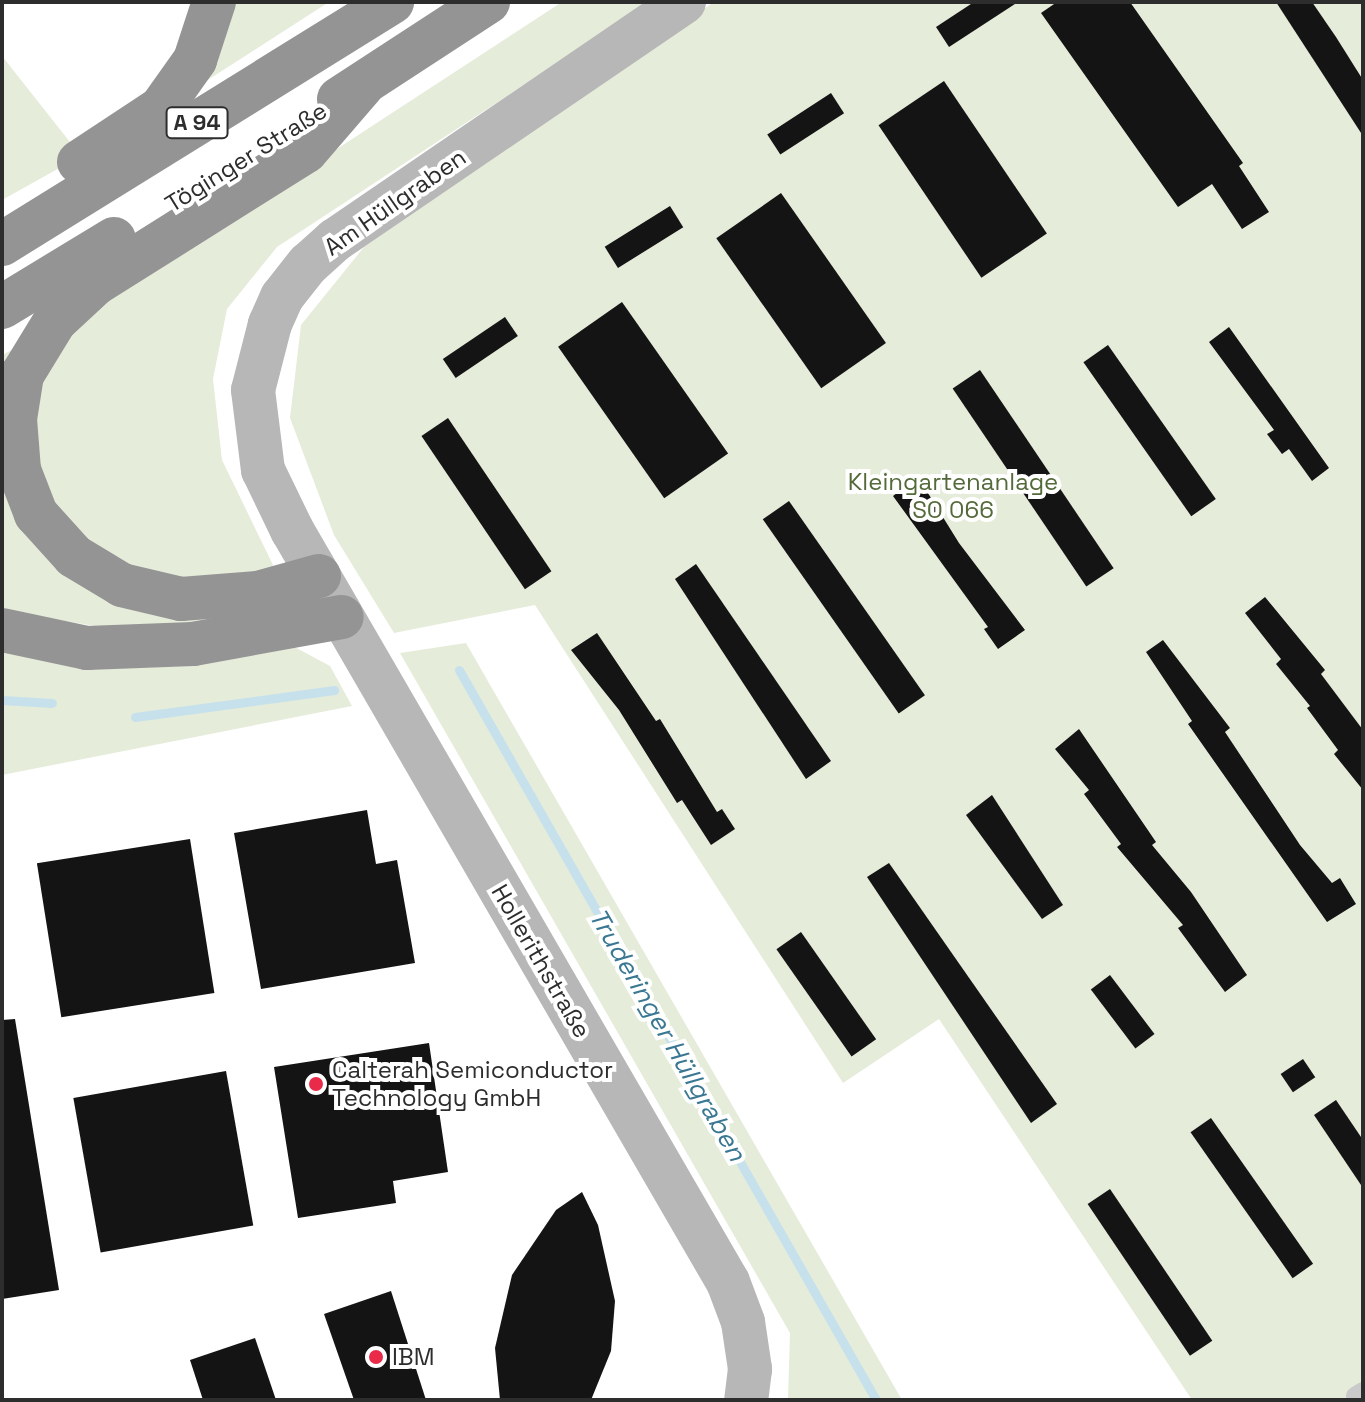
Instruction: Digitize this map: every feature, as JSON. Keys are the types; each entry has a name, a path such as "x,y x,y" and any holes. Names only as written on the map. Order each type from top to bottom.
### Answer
{"highway":[{"path":"2,228 22,200 161,108 195,60 214,2"},
{"name":"A 94","path":"2,244 392,2"},
{"name":"Töginger Straße","path":"2,307 363,85 488,2"},
{"path":"319,576 258,593 181,599 122,585 74,556 36,514 19,470 15,419 22,375 55,321 95,284 306,151 363,85"},
{"path":"2,630 87,648 193,644 342,617"}],"main road":[{"name":"Am Hüllgraben","path":"342,617 263,470 256,425 258,361 282,297 335,240 684,2"},
{"name":"Hollerithstraße","path":"342,617 728,1282 743,1322 750,1369 746,1400"}],"green space":[{"path":"229,2 329,2 200,85"},
{"path":"562,2 650,2 277,247 227,309 213,379 222,460 273,565 268,575 159,580 113,567 43,491 35,442 37,389 64,327"},
{"name":"Kleingartenanlage SO 066","path":"714,2 1363,2 1363,1400 1192,1400 939,1019 843,1083 535,605 394,633 334,535 290,418 301,325 364,247"},
{"path":"2,56 81,156 2,200"},
{"path":"14,349 39,544 275,613 168,627 106,628 2,610 2,355"},
{"path":"466,643 902,1400 788,1400 790,1333 400,653"},
{"path":"289,644 330,666 352,706 2,775 2,650"}],"building":[{"path":"974,2 1018,2 949,47 936,27"},
{"path":"1057,2 1130,2 1243,163 1239,166 1269,212 1242,229 1212,184 1178,207 1041,13"},
{"path":"1276,2 1312,2 1336,37 1363,80 1363,136"},
{"path":"944,81 1047,234 981,278 879,125"},
{"path":"831,93 844,113 780,155 767,134"},
{"path":"781,193 886,343 821,388 716,238"},
{"path":"670,206 683,227 618,268 605,247"},
{"path":"622,302 728,454 664,498 558,347"},
{"path":"505,317 518,336 456,378 443,359"},
{"path":"1229,327 1329,468 1312,481 1289,449 1282,454 1267,434 1274,430 1209,342"},
{"path":"1108,345 1216,499 1191,516 1083,362"},
{"path":"980,370 1114,568 1086,587 953,388"},
{"path":"448,418 551,571 525,589 421,436"},
{"path":"918,477 959,543 1025,630 998,649 984,629 988,627 893,496"},
{"path":"789,501 925,695 899,713 763,519"},
{"path":"696,564 831,761 806,779 675,579"},
{"path":"1265,597 1325,670 1321,674 1363,730 1363,790 1334,754 1338,750 1307,708 1310,706 1276,664 1281,659 1245,613"},
{"path":"597,633 656,721 660,719 717,812 722,809 735,829 711,845 682,800 677,803 619,710 571,650"},
{"path":"1163,640 1230,728 1225,732 1300,845 1332,883 1340,878 1356,904 1327,922 1188,724 1192,721 1146,652"},
{"path":"1079,729 1156,842 1152,845 1191,892 1247,975 1225,992 1178,928 1183,925 1117,847 1121,844 1084,794 1089,790 1055,749"},
{"path":"992,795 1063,905 1042,919 966,815"},
{"path":"367,810 376,864 397,860 415,963 261,989 234,833"},
{"path":"190,839 214,993 61,1017 37,863"},
{"path":"889,863 1057,1104 1031,1123 867,877"},
{"path":"801,932 876,1039 852,1057 776,949"},
{"path":"1110,975 1155,1034 1135,1049 1091,989"},
{"path":"15,1019 59,1290 2,1299 2,1020"},
{"path":"429,1043 448,1172 393,1181 396,1203 298,1218 274,1067"},
{"path":"1303,1059 1315,1077 1293,1092 1281,1074"},
{"path":"226,1071 253,1226 101,1253 73,1098"},
{"path":"1336,1100 1363,1140 1363,1188 1314,1115"},
{"path":"1211,1118 1313,1264 1293,1278 1191,1132"},
{"path":"1110,1189 1212,1341 1190,1356 1088,1204"},
{"name":"IBM","path":"582,1192 598,1225 615,1301 611,1351 591,1400 500,1400 495,1348 512,1275 556,1210"},
{"name":"IBM","path":"391,1291 426,1400 354,1400 324,1314"},
{"path":"255,1338 276,1400 203,1400 190,1360"}],"waterway":[{"name":"Truderinger Hüllgraben","path":"459,670 876,1400"},
{"name":"Truderinger Hüllgraben","path":"135,717 334,690"},
{"name":"Truderinger Hüllgraben","path":"2,700 52,703"}],"place":[{"name":"Calterah Semiconductor Technology GmbH","path":"316,1084"},
{"name":"IBM","path":"376,1357"}]}
